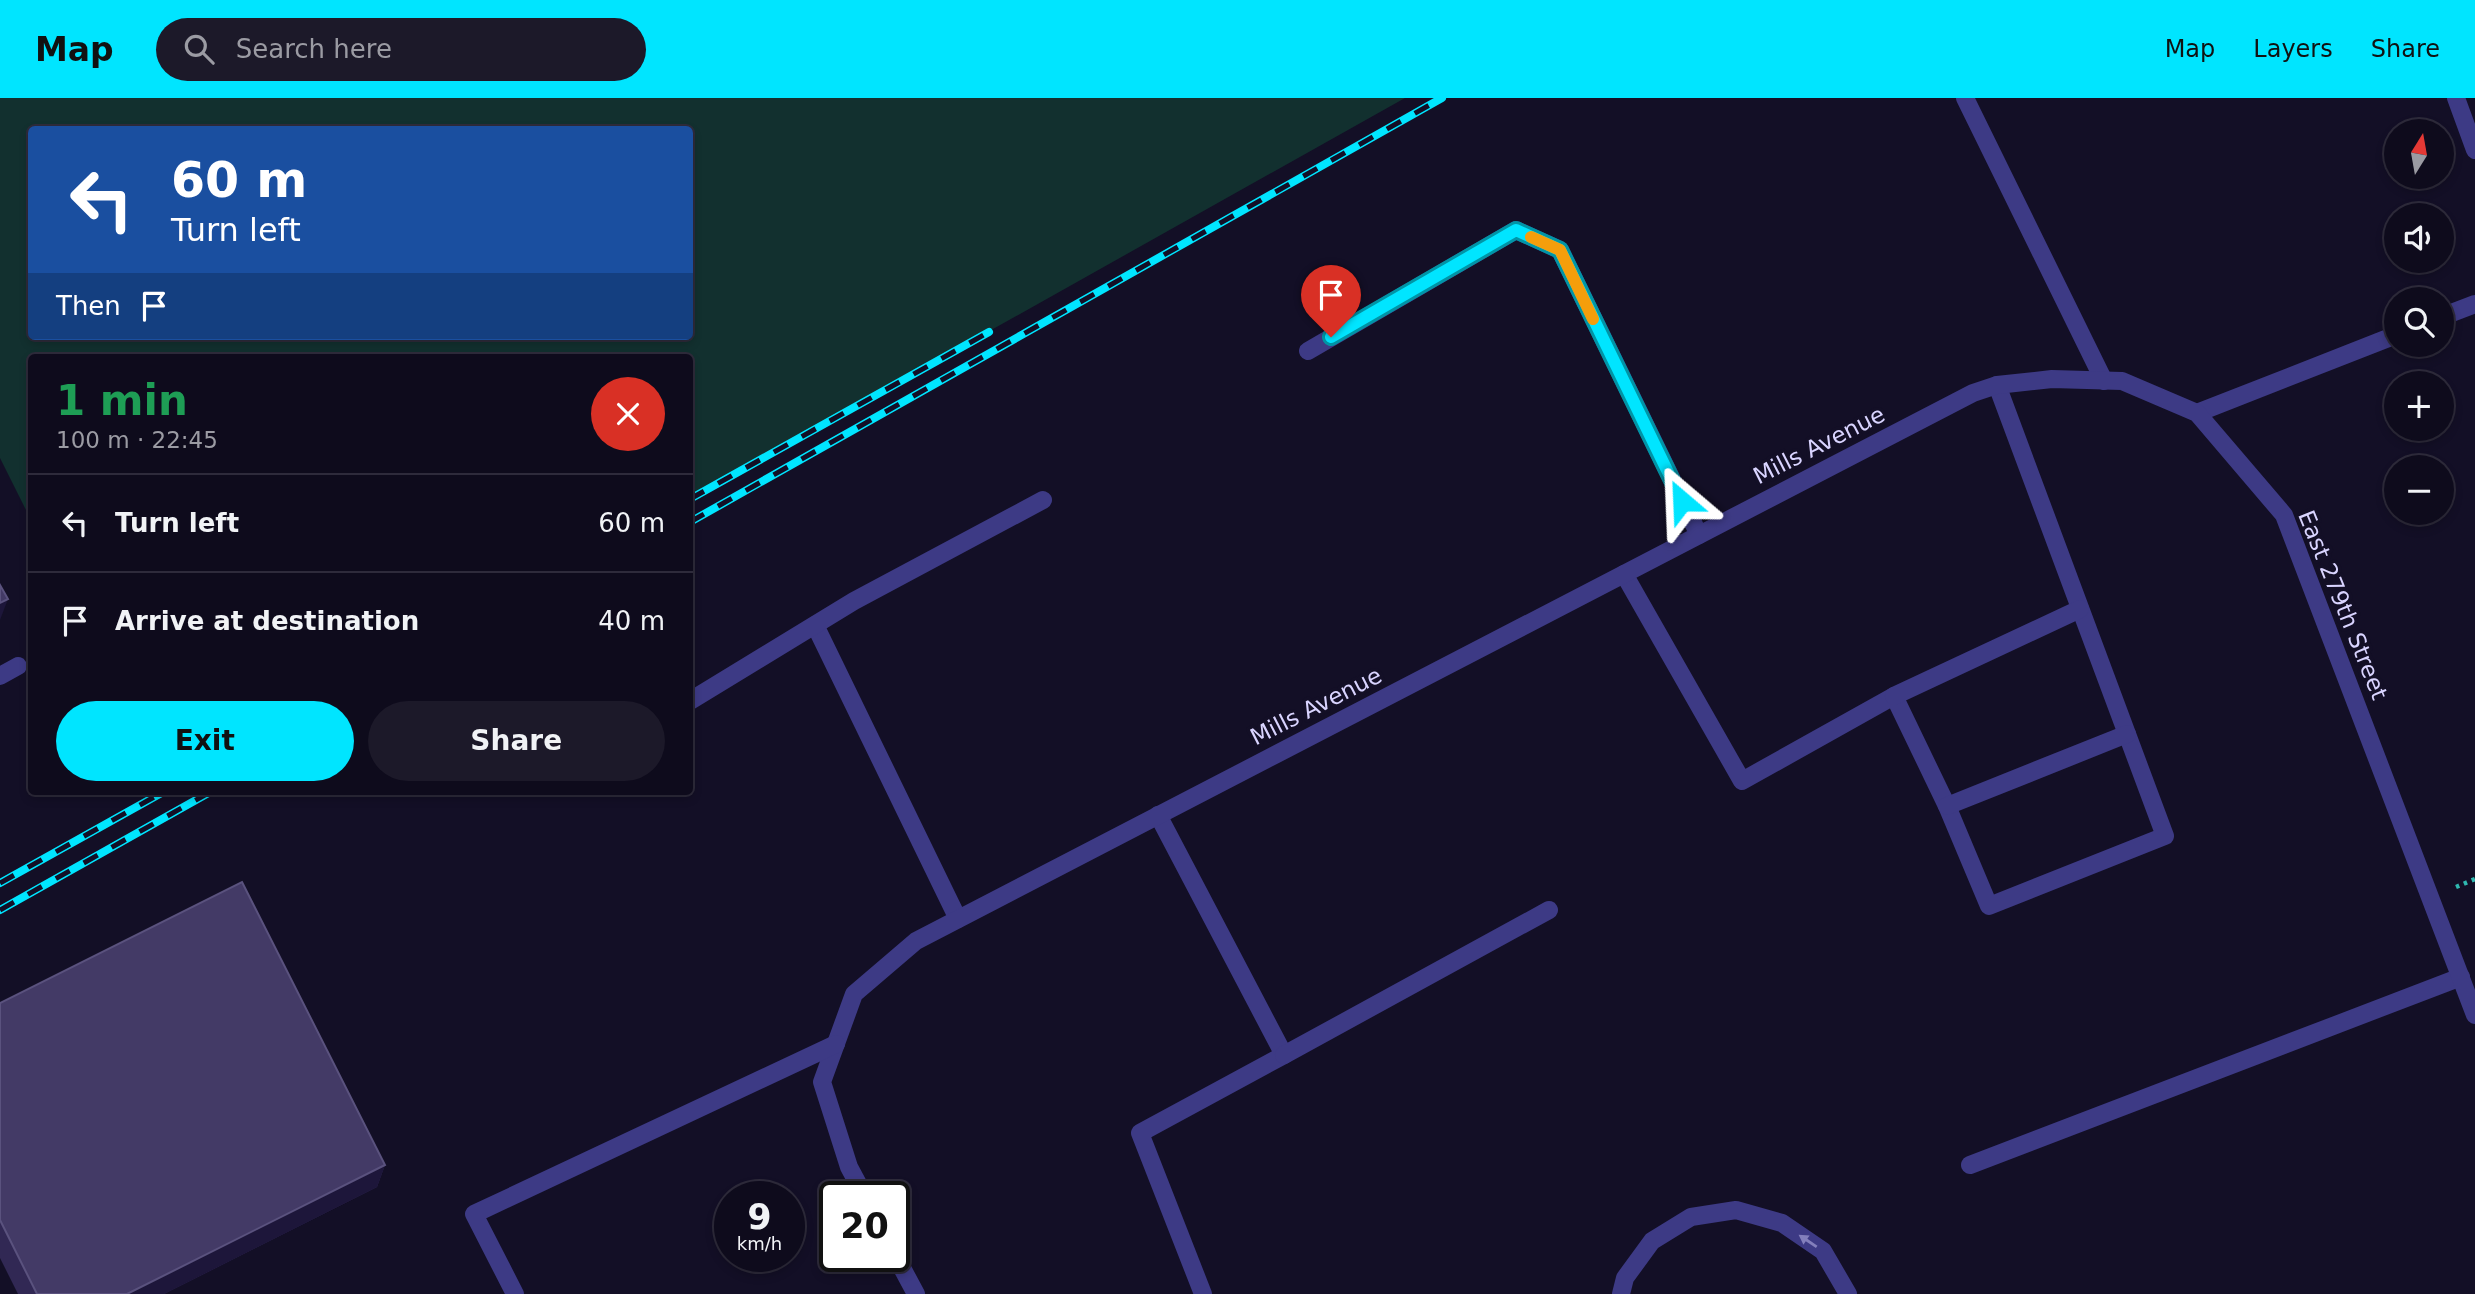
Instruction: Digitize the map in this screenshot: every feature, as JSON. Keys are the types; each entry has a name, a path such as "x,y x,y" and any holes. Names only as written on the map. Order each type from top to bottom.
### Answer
{"street":[{"path":"1965,98 2104,381"},
{"path":"2456,98 2475,150"},
{"path":"1308,351 1516,230 1560,250 1699,535"},
{"path":"2454,312 2475,304"},
{"path":"2197,413 2384,340"},
{"name":"East 279th Street","path":"1973,393 1997,385 2052,379 2122,381 2197,413 2284,515 2475,1015"},
{"path":"1894,696 1947,806 1989,906 2165,836 1997,385"},
{"name":"Mills Avenue","path":"856,1181 849,1167 822,1083 855,994 916,941 1973,393"},
{"path":"693,699 854,601 1043,500"},
{"path":"1624,574 1742,781 1894,696 2080,608"},
{"path":"815,625 958,919"},
{"path":"0,676 18,666"},
{"path":"1947,806 2127,734"},
{"path":"1158,815 1284,1055"},
{"path":"1203,1294 1140,1133 1549,910"},
{"path":"1970,1166 2461,977"},
{"path":"515,1294 474,1214 836,1044"},
{"path":"1622,1294 1625,1278 1653,1241 1691,1217 1736,1210 1782,1223 1823,1251 1848,1294"},
{"path":"904,1272 916,1294"}],"green space":[{"path":"0,98 1405,98 693,497 693,354 28,354 28,514 0,458"}],"building":[{"path":"0,585 8,599 0,603"},
{"path":"242,882 385,1165 127,1294 37,1294 0,1220 0,1003"}],"railway":[{"path":"693,520 1442,98"},
{"path":"693,497 989,332"},
{"path":"0,883 158,795"},
{"path":"0,910 205,795"}],"slow traffic":[{"path":"1531,237 1560,250 1593,319"}],"route":[{"path":"1331,337 1516,230 1560,250 1682,501"}]}
